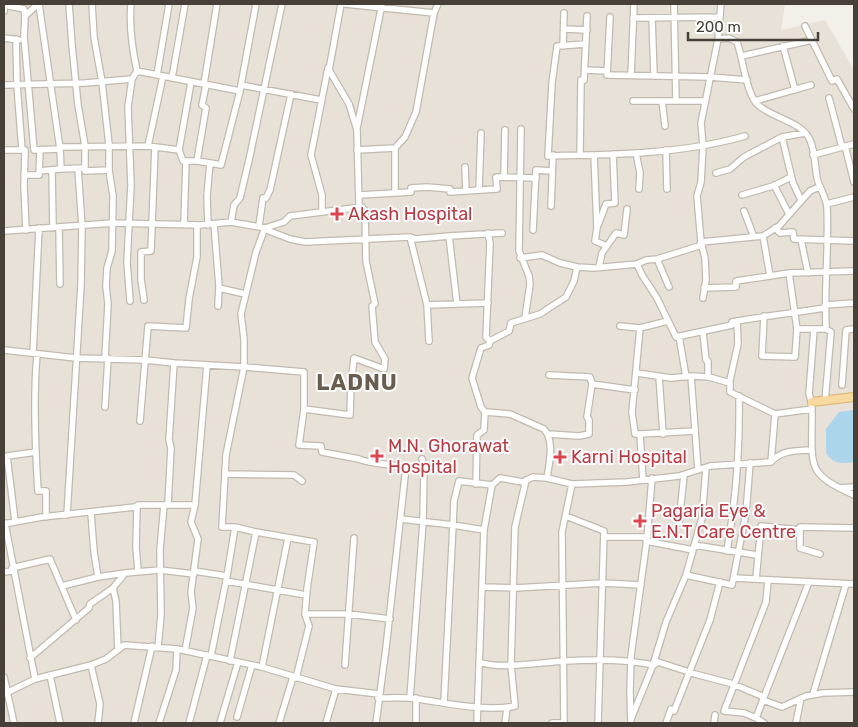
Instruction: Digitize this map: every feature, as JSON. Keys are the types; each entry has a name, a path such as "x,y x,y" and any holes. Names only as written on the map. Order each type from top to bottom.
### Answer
{"main road":[{"path":"812,406 825,400 854,397"}],"street":[{"path":"25,16 38,4"},
{"path":"38,4 60,148 61,169"},
{"path":"67,515 81,286 81,168 86,146 78,105 69,4"},
{"path":"92,4 94,37 102,82 113,196 112,251 107,277 105,407"},
{"path":"130,301 128,223 131,185 128,107 132,79 137,71 132,47 131,4"},
{"path":"148,146 160,76 169,4"},
{"path":"172,78 185,4"},
{"path":"197,161 206,108 202,105 217,4"},
{"path":"191,82 179,150 183,161 221,165 240,88 256,4"},
{"path":"231,222 234,205 240,198 282,4"},
{"path":"322,211 322,195 311,155 341,4"},
{"path":"345,4 382,6 434,14"},
{"path":"358,150 395,148 406,137 416,112 434,14 438,4"},
{"path":"631,76 634,4"},
{"path":"674,4 676,101"},
{"path":"703,298 705,258 701,242 696,196 701,182 703,146 701,123 718,39 721,4"},
{"path":"357,130 382,6"},
{"path":"4,7 24,9 25,16 24,40 39,175 24,175"},
{"path":"563,46 564,13"},
{"path":"580,155 582,80 584,80 585,70 587,16"},
{"path":"610,17 607,75 710,77 747,80"},
{"path":"633,18 720,18"},
{"path":"652,18 654,76"},
{"path":"805,26 832,80 837,79 854,109"},
{"path":"564,29 587,30"},
{"path":"4,38 24,40"},
{"path":"718,39 730,38 737,42 750,90 755,101 770,113 790,122 805,133 810,141 819,187 827,204 826,329"},
{"path":"16,39 17,85 24,150 26,230"},
{"path":"742,56 812,40"},
{"path":"586,44 557,46 552,84 548,156 666,150 718,144 745,136"},
{"path":"783,46 795,90"},
{"path":"304,409 350,415 354,358 384,368 385,359 375,342 372,306 375,304 366,261 365,210 360,206 357,130 350,104 334,80 329,70 329,63"},
{"path":"585,70 607,71"},
{"path":"137,71 191,82 265,89 321,100"},
{"path":"4,86 132,79"},
{"path":"755,101 811,85"},
{"path":"279,723 309,626 305,614 306,595 314,542 235,527 222,527 226,455 244,367 244,339 241,314 263,228 263,198 266,198 270,190 291,94"},
{"path":"828,98 854,182"},
{"path":"633,101 706,101"},
{"path":"662,101 665,126"},
{"path":"504,177 505,130"},
{"path":"520,130 519,252 529,276 530,284 525,318"},
{"path":"479,190 481,133"},
{"path":"716,173 730,169 744,158 782,138 805,133"},
{"path":"782,138 791,176 801,200"},
{"path":"813,155 854,144"},
{"path":"4,150 37,150 109,145 148,146 179,150"},
{"path":"144,300 141,279 141,252 152,251 155,147"},
{"path":"395,148 395,193"},
{"path":"666,150 667,189"},
{"path":"636,153 640,173 639,189"},
{"path":"597,228 605,211 606,204 615,203 613,154"},
{"path":"594,155 597,228 595,241 607,246"},
{"path":"551,206 553,156"},
{"path":"184,224 186,161"},
{"path":"210,163 207,196 219,288 218,306"},
{"path":"465,167 466,191"},
{"path":"39,171 81,168 85,171 109,170"},
{"path":"532,230 536,170 552,171"},
{"path":"52,171 60,284"},
{"path":"742,195 755,193 791,176"},
{"path":"360,194 411,192 410,188 427,187 450,189 450,192 496,189 496,177 536,178"},
{"path":"774,185 789,214"},
{"path":"520,258 542,255 560,263 594,268 637,264 646,260 658,259 699,246 701,242 763,236 775,228 810,191 819,187"},
{"path":"827,204 854,196"},
{"path":"263,228 284,222 290,216 362,208"},
{"path":"599,267 600,257 616,233 624,235 627,209"},
{"path":"744,210 754,237"},
{"path":"4,231 113,223 197,225 231,222 263,228 290,239 305,242 410,237 415,240 502,233"},
{"path":"140,421 148,326 186,328 197,257 197,225"},
{"path":"40,228 34,411 38,491 46,491 46,517"},
{"path":"775,228 780,233 794,232 794,240 854,240"},
{"path":"488,233 490,243 486,337 490,341"},
{"path":"449,236 457,304"},
{"path":"763,236 770,276"},
{"path":"410,237 427,305 429,341"},
{"path":"801,240 808,273"},
{"path":"658,259 669,287"},
{"path":"637,264 657,298 676,337 703,333 732,325 732,322 737,321 854,303"},
{"path":"476,484 477,435 484,430 485,412 481,407 472,378 481,348 489,345 490,341 509,331 511,323 540,314 566,297 574,280 577,267"},
{"path":"704,288 736,287 736,281 789,273 854,271"},
{"path":"764,316 762,356 795,357 797,330 789,273"},
{"path":"219,288 245,294"},
{"path":"427,305 488,303"},
{"path":"737,321 738,344 730,392 775,414 812,406"},
{"path":"620,326 640,328 668,322"},
{"path":"640,328 636,390 632,412 635,434 695,431"},
{"path":"814,329 809,394 812,406 812,450 815,468 819,475 831,484 854,495"},
{"path":"797,330 826,329 831,332 825,400"},
{"path":"842,385 846,330 854,329"},
{"path":"703,333 706,360 708,361 708,377"},
{"path":"679,336 688,376 698,470"},
{"path":"4,350 76,358 145,360 304,372 304,409 299,445 321,446 322,452 359,459 364,462 406,467 390,619 376,723"},
{"path":"134,723 155,646 161,615 160,570 171,448 169,440 174,363"},
{"path":"185,651 194,608 191,592 198,540 191,522 195,505 207,365"},
{"path":"637,373 670,378 688,376 708,377 730,383"},
{"path":"548,434 579,436 589,434 589,420 587,417 592,384 590,378 549,375"},
{"path":"659,376 663,434"},
{"path":"592,384 636,390"},
{"path":"727,551 734,512 738,464 739,396"},
{"path":"485,412 510,414 544,429 548,434 551,451 548,478"},
{"path":"770,462 775,414"},
{"path":"640,434 643,480"},
{"path":"477,723 484,530 492,485 500,478 523,482 533,477 548,478 572,484 627,482 684,475 706,468 770,462 776,455 790,451 812,450"},
{"path":"14,521 8,456 36,452"},
{"path":"416,723 413,698 423,522 424,467 422,459"},
{"path":"686,575 732,585 746,513 750,463"},
{"path":"631,721 653,665 666,622 686,575 702,518 706,468"},
{"path":"226,474 294,475 302,481"},
{"path":"679,523 684,475"},
{"path":"631,721 631,661 647,539 652,478"},
{"path":"5,693 35,679 91,665 106,659 124,645 177,649 262,667 336,689 379,696 478,706 506,708 515,706 511,665 515,527 526,480"},
{"path":"444,702 454,502 460,481 492,485"},
{"path":"552,723 564,723 565,661 562,532 572,484"},
{"path":"839,488 854,487"},
{"path":"35,679 4,524 14,521 137,506 195,505"},
{"path":"137,506 136,547 138,571"},
{"path":"91,513 98,577"},
{"path":"566,516 604,531 598,723"},
{"path":"400,519 484,530"},
{"path":"756,580 761,526 799,530"},
{"path":"820,554 800,548 800,526 854,528"},
{"path":"189,723 209,656 227,579 235,527"},
{"path":"230,660 256,532"},
{"path":"604,536 647,539 694,548 757,555"},
{"path":"262,667 288,538"},
{"path":"345,665 354,538"},
{"path":"4,572 50,559 76,620"},
{"path":"62,586 98,577 160,570 194,572 306,595"},
{"path":"30,658 90,608 90,604 113,588 125,573"},
{"path":"734,578 854,584"},
{"path":"764,723 744,713 724,711 766,602 768,580"},
{"path":"666,723 671,709 674,711 710,620 720,582"},
{"path":"756,718 782,656 809,582"},
{"path":"482,587 513,588 603,583 641,585"},
{"path":"813,694 846,584"},
{"path":"113,588 116,601 118,650"},
{"path":"305,614 349,614 390,619"},
{"path":"158,723 176,670 177,649"},
{"path":"479,662 486,665 601,660 631,661 653,665 658,662 733,684 782,707 813,694 854,692"},
{"path":"220,723 238,662"},
{"path":"91,665 100,704 98,723"},
{"path":"237,717 252,665"},
{"path":"50,675 60,723"},
{"path":"4,676 5,693 14,723"},
{"path":"326,723 336,689"},
{"path":"796,723 801,698"},
{"path":"505,723 506,708"},
{"path":"714,723 715,715"}],"shaded area":[{"path":"4,4 785,4 781,30 825,20 854,70 854,723 4,723"}],"water":[{"path":"854,410 854,462 838,462 826,453 826,429 839,412"}],"place":[{"name":"Akash Hospital","path":"337,214"},
{"name":"M.N. Ghorawat Hospital","path":"377,456"},
{"name":"Karni Hospital","path":"560,457"},
{"name":"Pagaria Eye & E.N.T Care Centre","path":"640,521"}],"district":[{"name":"LADNU","path":"357,382"}]}
